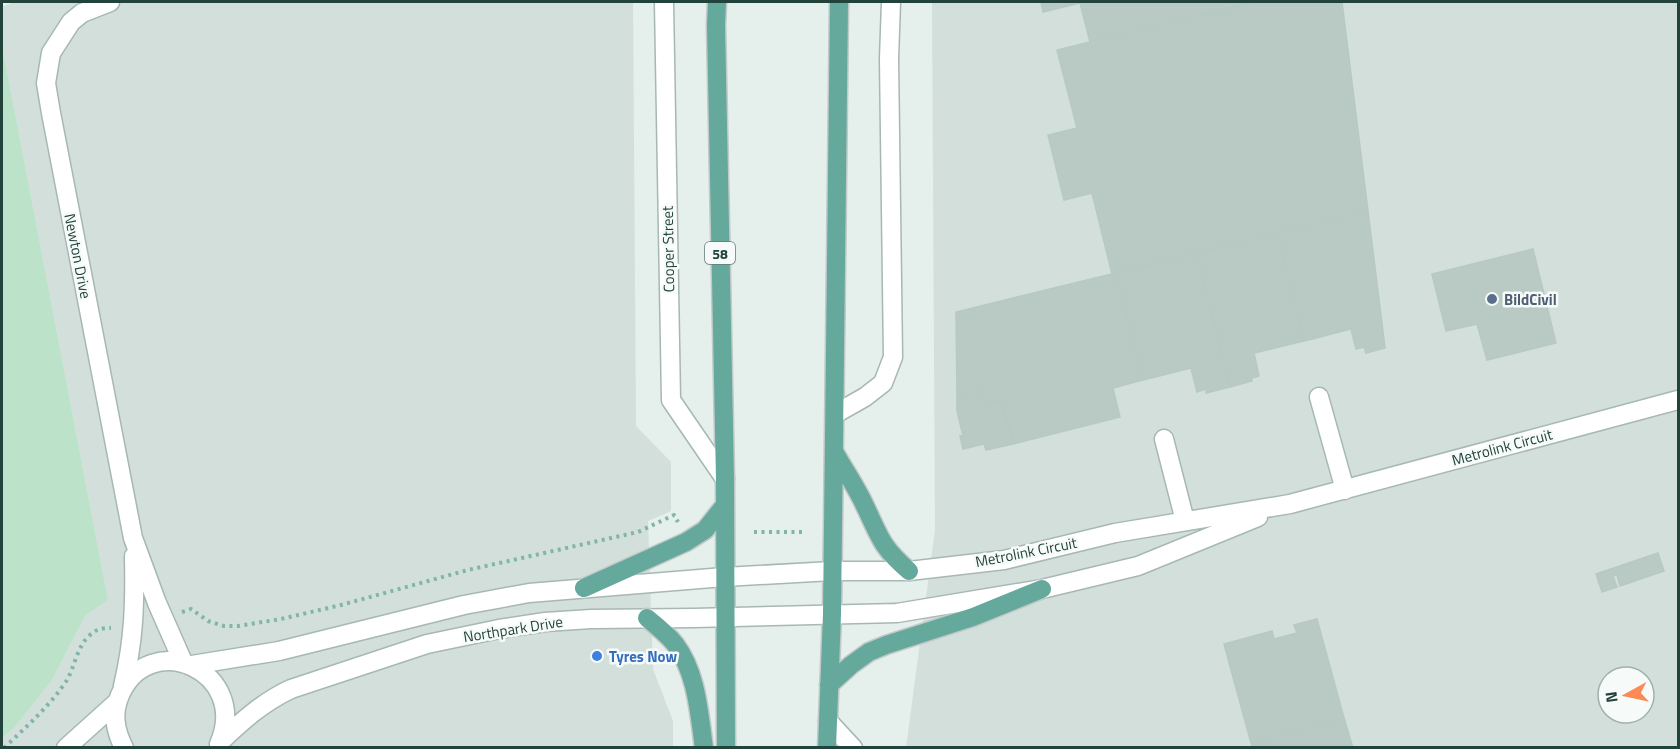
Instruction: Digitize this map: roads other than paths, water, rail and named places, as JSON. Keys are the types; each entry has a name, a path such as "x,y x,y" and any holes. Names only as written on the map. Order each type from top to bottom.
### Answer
{"main road":[{"name":"58","path":"717,2 725,479 726,747"},
{"path":"828,747 835,414 839,2"},
{"path":"834,452 865,505 879,539 891,556 909,571"},
{"path":"584,588 686,542 705,530 725,505"},
{"path":"829,685 850,665 869,652 973,618 1042,589"},
{"path":"647,618 667,635 684,658 695,691 704,747"}],"street":[{"name":"Newton Drive","path":"110,2 82,13 71,22 51,53 46,82 133,538 135,615 132,648 114,719 117,735 124,747"},
{"name":"Cooper Street","path":"664,2 671,400 725,479"},
{"path":"835,414 865,397 883,383 893,357 889,59 891,2"},
{"path":"1319,397 1345,490"},
{"name":"Metrolink Circuit","path":"724,577 832,571 909,571 1004,560 1115,533 1290,504 1678,400"},
{"path":"1164,439 1185,521"},
{"name":"Metrolink Circuit","path":"832,614 897,613 1042,589 1138,566 1290,504"},
{"name":"Newton Drive","path":"133,538 161,611 187,664"},
{"name":"Northpark Drive","path":"119,696 134,675 148,665 166,661 187,664 279,651 464,605 529,593 724,577"},
{"name":"Northpark Drive","path":"218,745 250,714 270,699 291,689 427,644 545,622 832,614"},
{"path":"187,664 207,675 219,689 225,706 225,725 218,745"},
{"path":"66,747 119,696"},
{"path":"828,721 853,747"}],"place":[{"name":"BildCivil","path":"1492,299"},
{"name":"Tyres Now","path":"597,656"}]}
